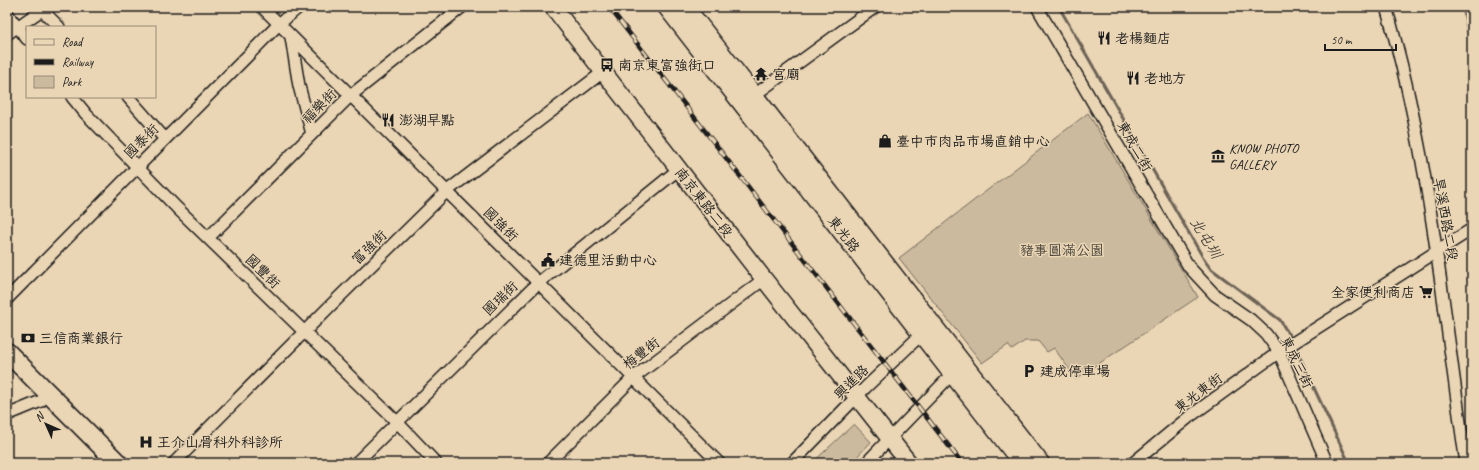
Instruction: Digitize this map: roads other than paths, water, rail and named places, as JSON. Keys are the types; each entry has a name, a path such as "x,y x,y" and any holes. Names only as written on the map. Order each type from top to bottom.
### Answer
{"main road":[{"path":"7,352 118,463"},
{"path":"7,368 103,463"}],"street":[{"name":"國強街","path":"262,7 719,463"},
{"name":"國泰街","path":"7,299 279,24 299,7"},
{"name":"福樂街","path":"208,238 350,96 462,7"},
{"name":"南京東路二段","path":"553,7 909,463"},
{"name":"東光路","path":"666,7 748,99 958,369 1041,463"},
{"name":"東光路","path":"687,7 748,99"},
{"path":"748,99 875,7"},
{"name":"東成二街","path":"1037,7 1189,267 1215,295"},
{"name":"旱溪西路二段","path":"1386,7 1398,48 1438,252 1450,355 1466,463"},
{"path":"7,34 44,9 58,26"},
{"path":"7,13 26,39"},
{"path":"291,37 299,86 312,134"},
{"name":"富強街","path":"174,463 447,191 603,72"},
{"name":"國豐街","path":"73,98 86,114 137,167 304,332 398,422 436,463"},
{"path":"129,98 165,139"},
{"name":"國瑞街","path":"356,463 538,283 679,169"},
{"name":"東光東街","path":"1133,463 1189,416 1280,350 1438,252 1472,229"},
{"name":"梅豐街","path":"548,463 633,378 764,279"},
{"name":"東成三街","path":"1215,295 1251,320 1280,350 1327,463"},
{"name":"興進路","path":"792,463 927,329"},
{"name":"東光路","path":"958,369 1021,463"},
{"path":"866,463 958,369"},
{"path":"7,415 41,401"}],"waterway":[{"name":"北屯圳","path":"1059,7 1205,261 1210,268 1280,320 1292,340"},
{"name":"北屯圳","path":"1294,345 1349,463"}],"railway":[{"path":"609,7 962,463"}],"place":[{"name":"老楊麵店","path":"1104,38"},
{"name":"南京東富強街口","path":"607,65"},
{"name":"宮廟","path":"761,74"},
{"name":"老地方","path":"1133,78"},
{"name":"澎湖早點","path":"388,120"},
{"name":"臺中市肉品市場直銷中心","path":"885,141"},
{"name":"KNOW PHOTO GALLERY","path":"1218,156"},
{"name":"建德里活動中心","path":"548,260"},
{"name":"全家便利商店","path":"1426,292"},
{"name":"三信商業銀行","path":"28,338"},
{"name":"建成停車場","path":"1029,371"},
{"name":"王介山骨科外科診所","path":"146,442"}],"park label":[{"name":"豬事圓滿公園","path":"1062,250"}]}
